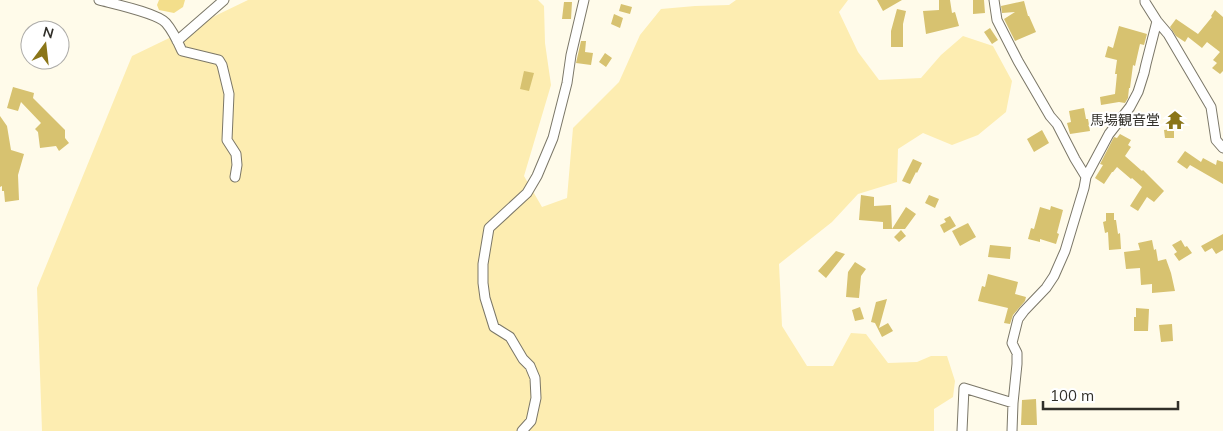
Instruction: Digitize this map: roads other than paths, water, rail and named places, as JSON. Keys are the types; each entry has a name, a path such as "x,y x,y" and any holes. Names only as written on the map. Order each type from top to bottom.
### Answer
{"street":[{"path":"99,0 149,14 166,22 182,51 219,60 222,65 228,94 227,140 236,154 237,164 234,177"},
{"path":"177,40 224,0"},
{"path":"522,431 531,421 536,398 535,378 530,366 523,359 510,337 494,327 485,298 483,264 489,228 527,193 537,176 553,138 567,83 571,55 584,0"},
{"path":"994,0 997,20 1008,42 1086,177"},
{"path":"1145,0 1157,21 1168,34 1211,107 1216,140 1223,148"},
{"path":"1012,431 1017,364 1016,352 1012,343 1018,319 1046,288 1054,276 1065,251 1086,177 1109,134 1130,107 1138,92 1157,21"},
{"path":"962,431 964,388 1013,403"}],"place":[{"name":"馬場観音堂","path":"1175,120"}]}
